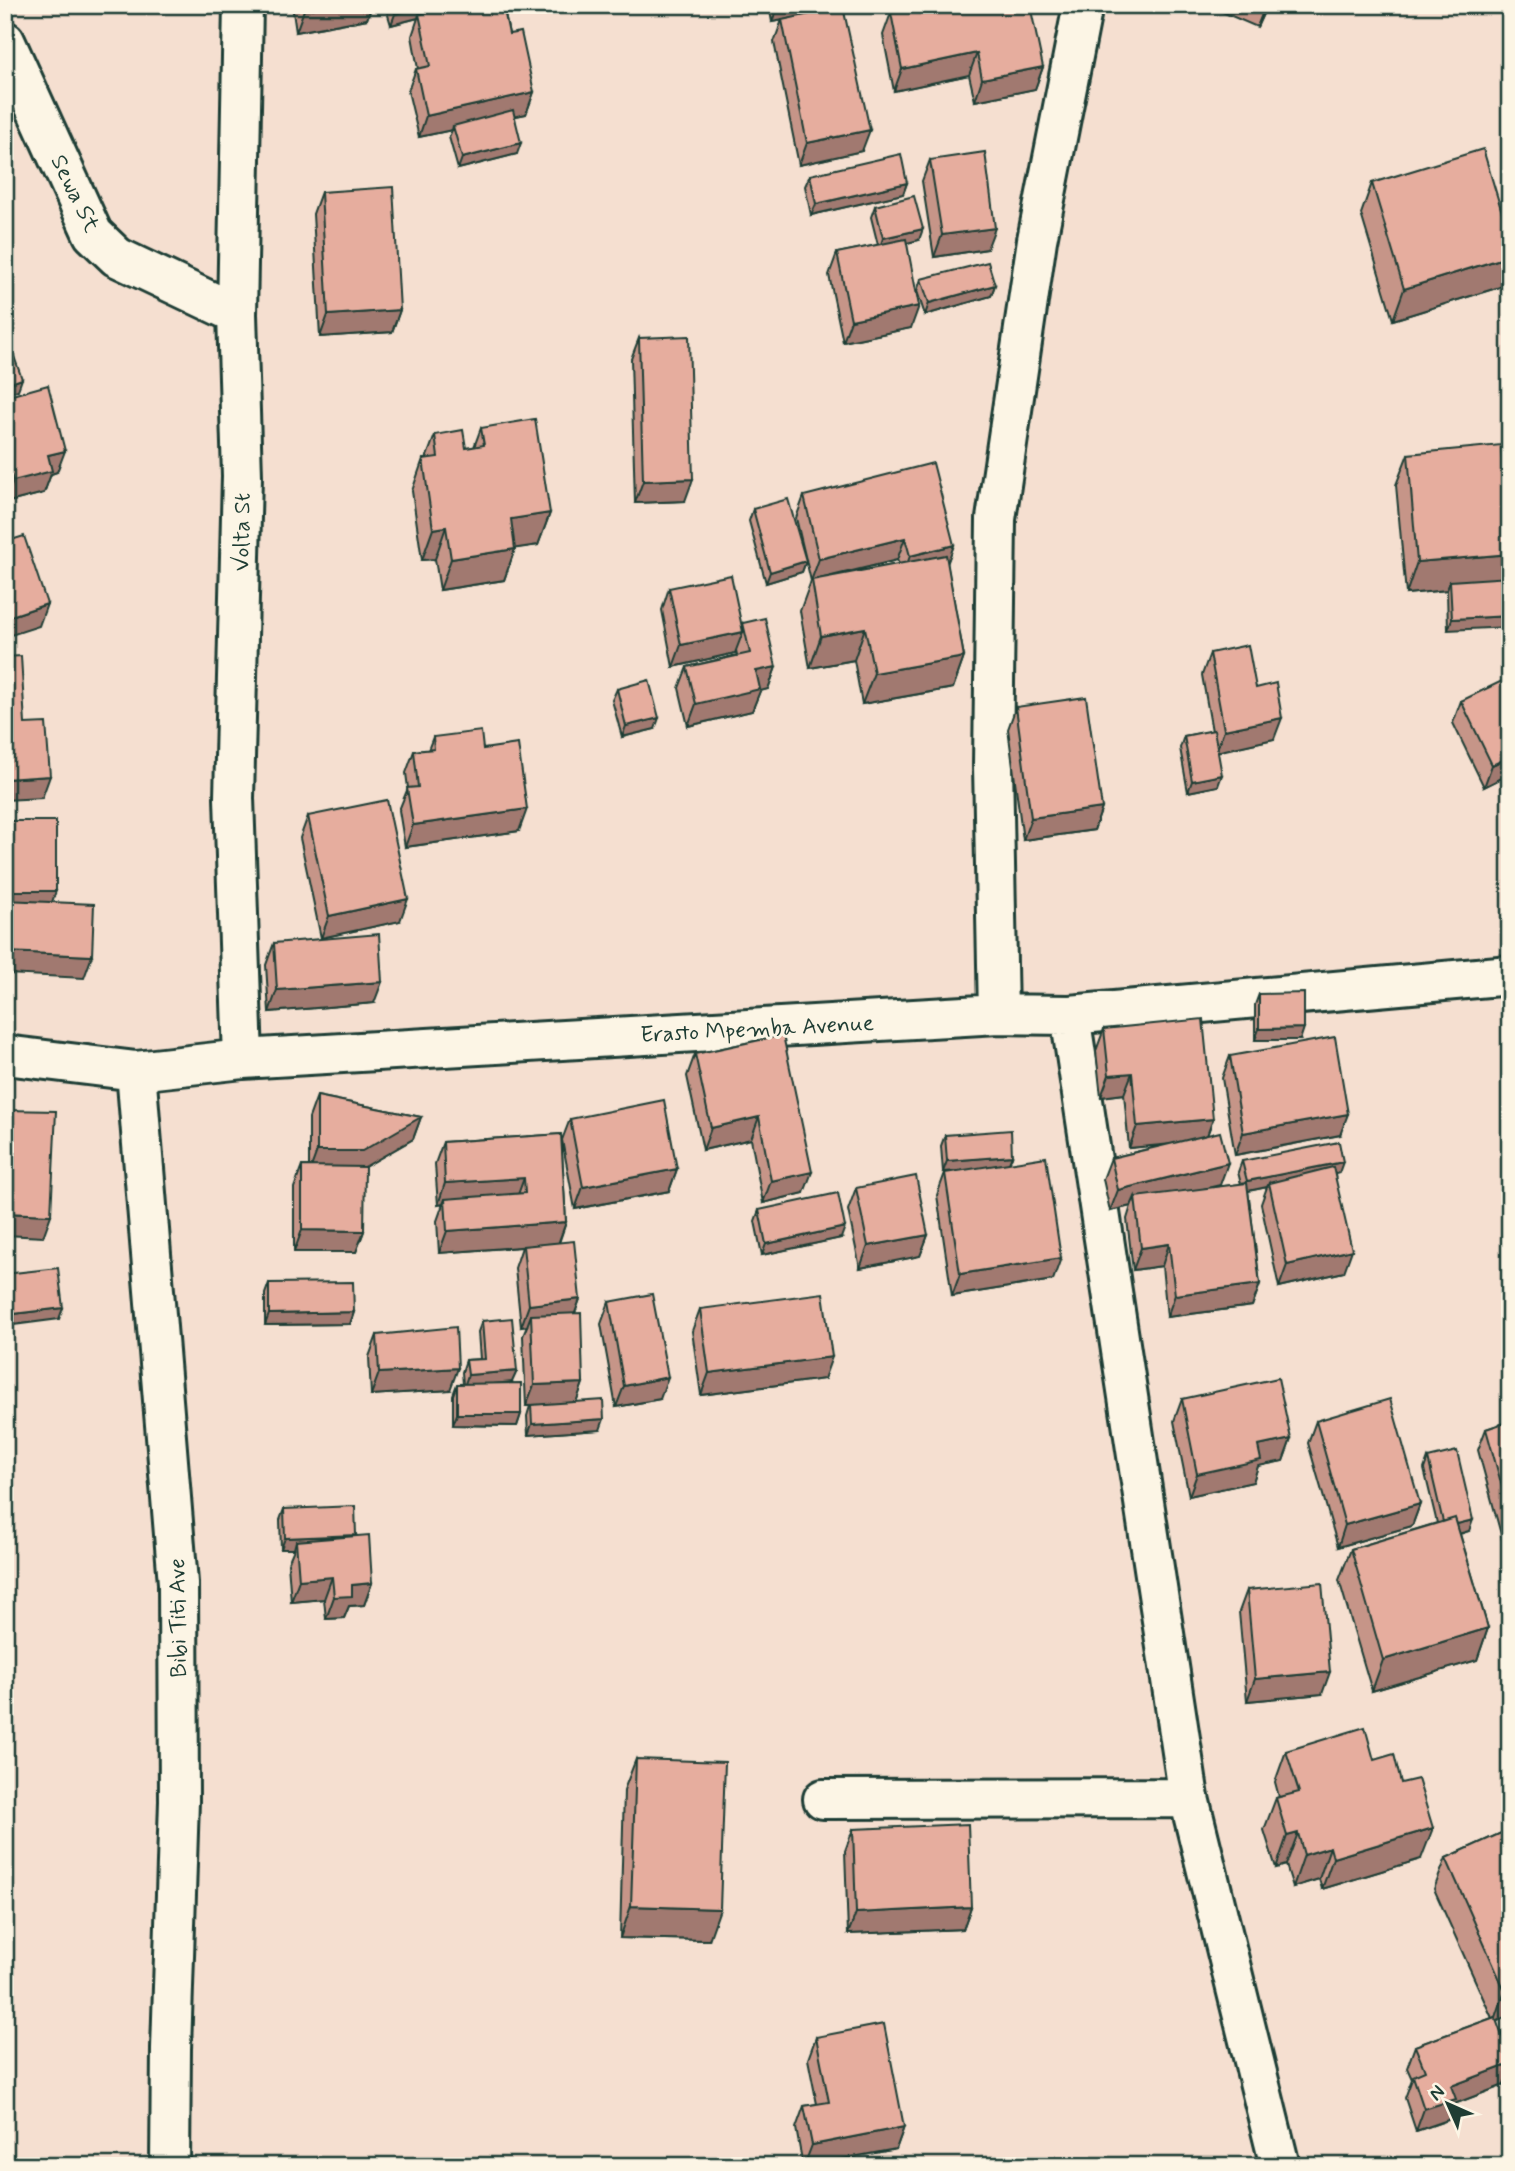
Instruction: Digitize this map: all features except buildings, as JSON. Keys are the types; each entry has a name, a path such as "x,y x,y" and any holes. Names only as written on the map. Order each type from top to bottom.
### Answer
{"street":[{"name":"Volta St","path":"243,5 237,314 242,476 234,798 243,1059"},
{"path":"998,1014 993,765 996,519 1037,240 1083,5"},
{"name":"Sewa St","path":"5,41 93,234 117,257 237,314"},
{"name":"Erasto Mpemba Avenue","path":"5,1055 136,1071 243,1059 998,1014 1070,1015 1510,975"},
{"path":"1070,1015 1189,1798 1280,2166"},
{"name":"Bibi Titi Ave","path":"136,1071 178,1583 179,1801 170,2166"},
{"path":"823,1799 1189,1798"}]}
